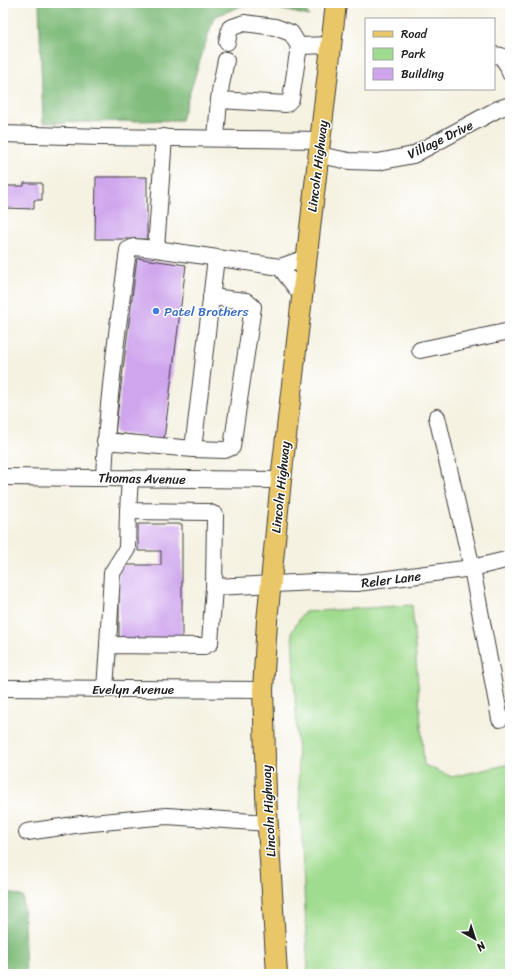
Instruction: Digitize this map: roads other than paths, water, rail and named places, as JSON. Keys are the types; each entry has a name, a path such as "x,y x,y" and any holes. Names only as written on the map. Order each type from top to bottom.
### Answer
{"main road":[{"name":"Lincoln Highway","path":"277,974 268,823 263,690 267,621 281,480 336,3"}],"street":[{"path":"219,100 286,104 291,99 299,46 291,32 275,27 244,24 230,28 227,42"},
{"path":"299,46 332,45"},
{"path":"495,55 501,56 508,66 510,73"},
{"path":"216,138 220,85 226,60"},
{"name":"Village Drive","path":"3,134 216,138 319,147 350,161 378,162 413,155 510,105"},
{"path":"156,249 164,138"},
{"path":"104,478 105,441 112,368 128,250 134,247 156,249 280,267 306,258"},
{"path":"193,448 216,258"},
{"path":"280,267 302,296"},
{"path":"105,441 225,450 232,447 253,307 246,301 211,297"},
{"path":"420,350 510,331"},
{"path":"437,418 472,568 500,719"},
{"name":"Thomas Avenue","path":"3,477 281,480"},
{"path":"105,689 112,573 127,549 130,478"},
{"path":"108,645 204,646 210,643 214,587 215,515 208,512 128,511"},
{"name":"Reler Lane","path":"214,587 315,582 358,583 472,568 510,559"},
{"name":"Evelyn Avenue","path":"3,688 263,690"},
{"path":"27,832 82,824 167,816 268,823"}],"place":[{"name":"Patel Brothers","path":"156,311"}]}
